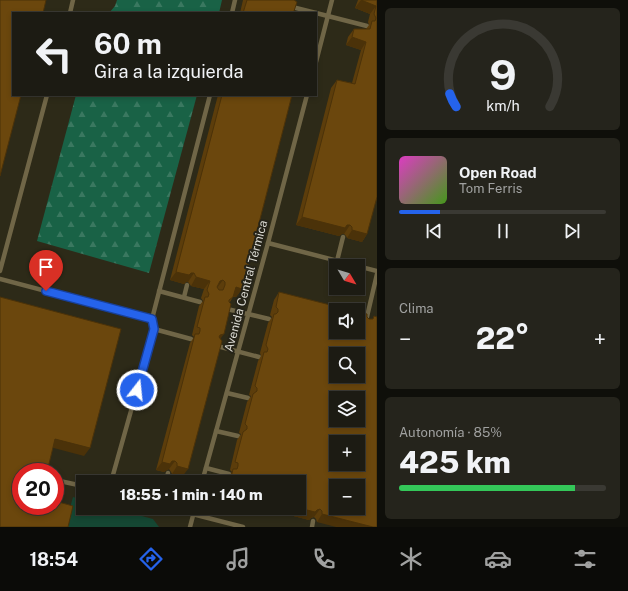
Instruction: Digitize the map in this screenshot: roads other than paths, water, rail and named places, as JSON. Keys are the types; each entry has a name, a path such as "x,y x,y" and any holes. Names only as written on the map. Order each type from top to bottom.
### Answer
{"lane":[{"path":"70,12 73,0"},
{"path":"232,12 235,0"},
{"path":"317,58 332,0"},
{"path":"292,7 312,12"},
{"path":"317,13 367,26"},
{"path":"0,271 47,96"},
{"path":"113,475 154,329 152,319 210,96"},
{"name":"Avenida Central Térmica","path":"204,475 249,314 307,96"},
{"path":"337,259 343,237"},
{"path":"268,243 333,259"},
{"path":"365,268 377,271"},
{"path":"365,324 377,274"},
{"path":"0,280 152,319"},
{"path":"184,297 187,285"},
{"path":"159,291 200,302"},
{"path":"227,308 269,320"},
{"path":"154,329 191,339"},
{"path":"217,346 259,357"},
{"path":"227,393 248,398"},
{"path":"216,430 238,436"},
{"path":"206,468 229,474"},
{"path":"64,481 76,484"},
{"path":"190,527 193,515"},
{"path":"197,515 243,527"},
{"path":"312,527 313,521"}]}
